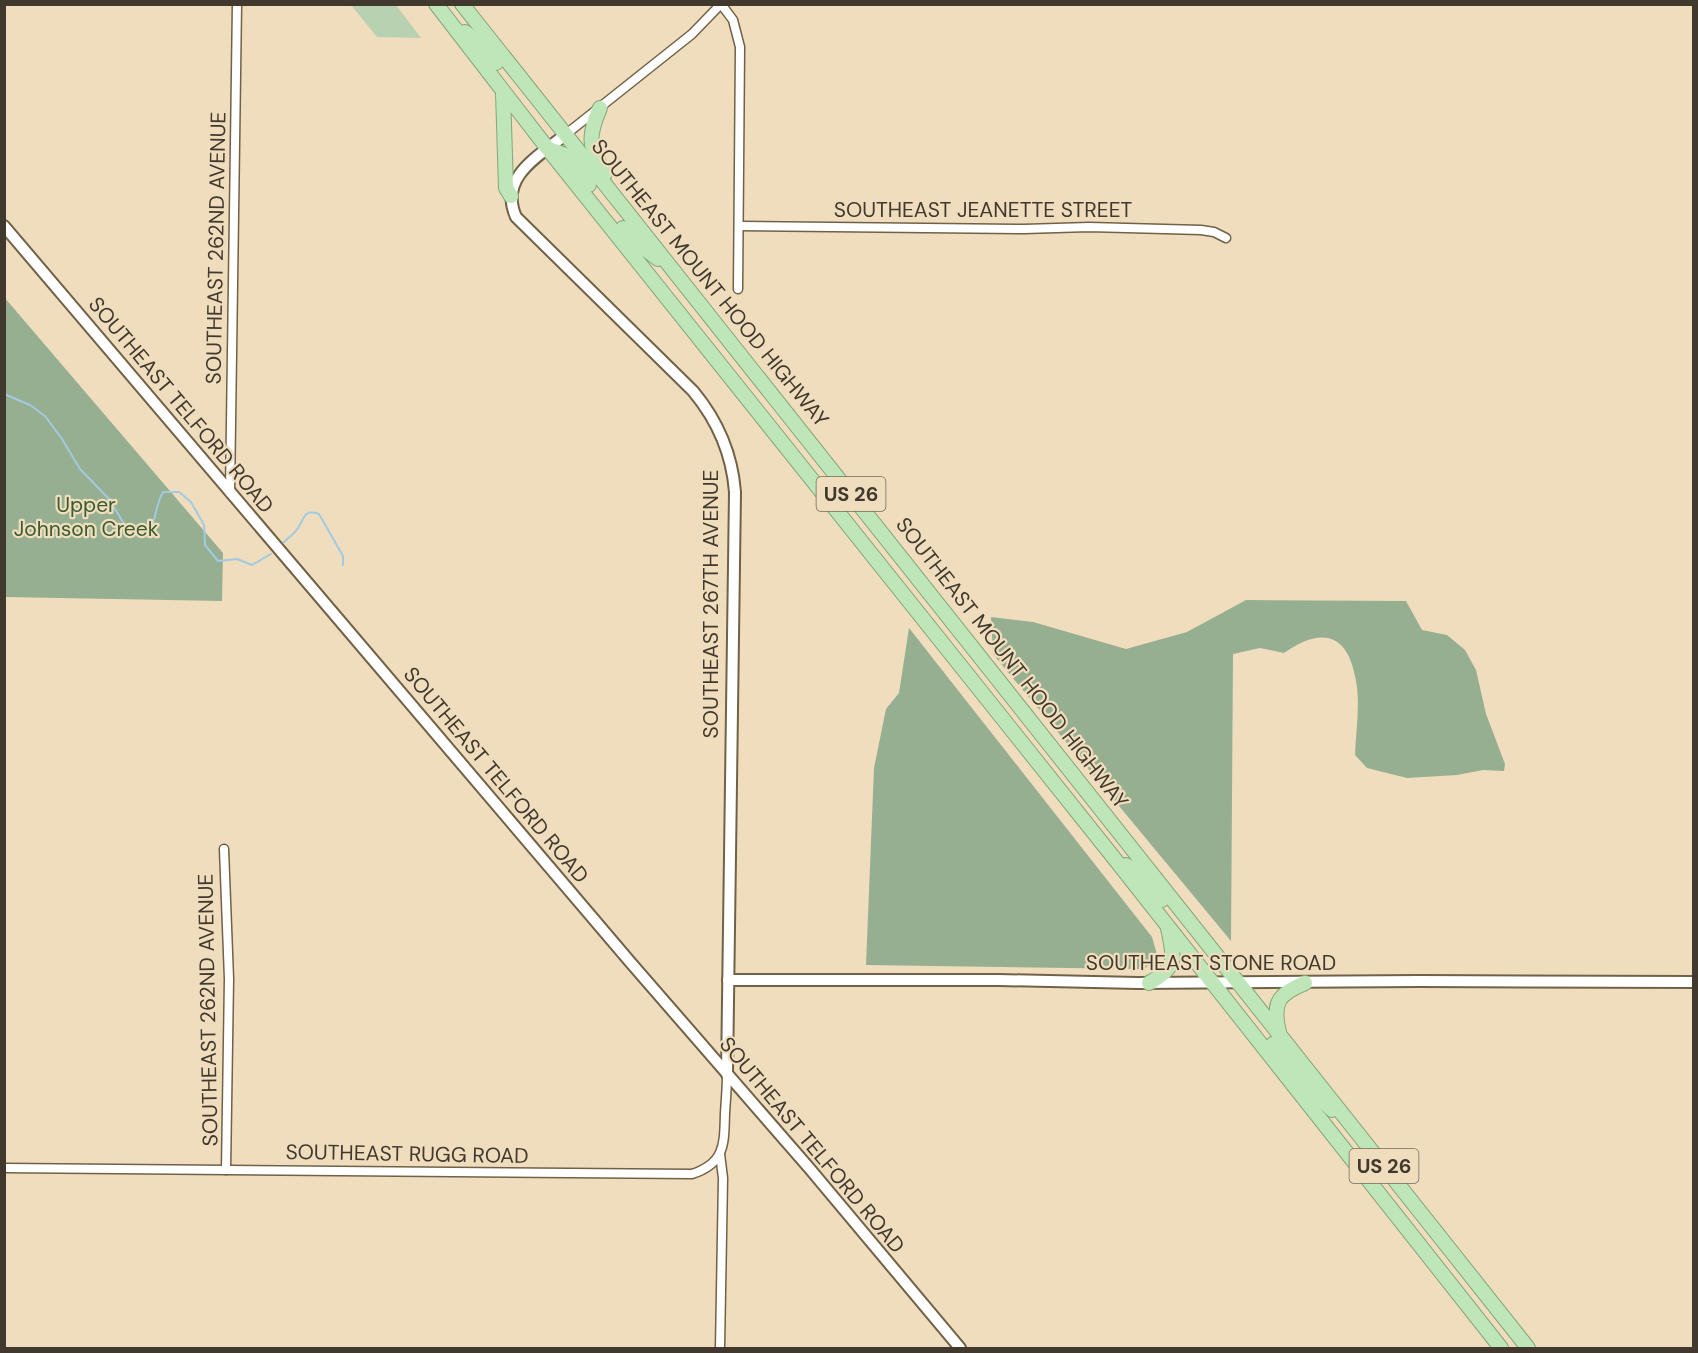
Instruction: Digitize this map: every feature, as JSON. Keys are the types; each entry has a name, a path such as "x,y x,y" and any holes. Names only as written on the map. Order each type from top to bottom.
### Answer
{"highway":[{"name":"SOUTHEAST MOUNT HOOD HIGHWAY","path":"436,4 548,149 1167,926 1280,1034 1528,1348"},
{"name":"SOUTHEAST MOUNT HOOD HIGHWAY","path":"462,4 674,271 1226,983 1501,1348"},
{"path":"445,16 487,50 548,129 566,135"},
{"path":"503,90 506,188 511,196"},
{"path":"600,108 591,130 591,146 622,205"},
{"path":"548,149 566,155 632,239 674,271"},
{"path":"1114,858 1133,869 1157,894 1305,1084 1328,1107 1349,1121"},
{"path":"1149,983 1166,974 1172,963 1167,926"},
{"path":"1280,1034 1276,1017 1278,1003 1285,992 1305,983"}],"street":[{"name":"SOUTHEAST 262ND AVENUE","path":"230,493 237,4"},
{"path":"511,196 513,186 522,171 692,34 721,4 733,20 740,47 738,289"},
{"name":"SOUTHEAST 267TH AVENUE","path":"511,196 516,217 526,228 693,391 713,417 731,461 735,502 727,1074"},
{"name":"SOUTHEAST TELFORD ROAD","path":"4,226 810,1169 960,1348"},
{"name":"SOUTHEAST JEANETTE STREET","path":"739,226 1013,229 1089,227 1201,230 1214,232 1226,238"},
{"name":"SOUTHEAST 262ND AVENUE","path":"224,849 228,979 226,1170"},
{"name":"SOUTHEAST STONE ROAD","path":"728,980 988,980 1149,983 1694,982"},
{"path":"720,1348 723,1178 720,1154 725,1132 727,1074"},
{"name":"SOUTHEAST RUGG ROAD","path":"4,1168 682,1175 692,1174 708,1167 720,1154"}],"green space":[{"path":"351,5 396,5 421,38 377,37"},
{"name":"Upper Johnson Creek","path":"4,297 223,553 222,601 5,597"},
{"path":"1246,600 1406,601 1422,630 1447,635 1465,650 1476,670 1486,714 1505,764 1504,771 1483,770 1457,775 1407,778 1367,768 1355,755 1358,705 1355,676 1351,661 1338,642 1329,638 1319,638 1296,645 1284,653 1260,648 1233,654 1231,941 993,654 991,617 1033,622 1126,649 1187,632"},
{"path":"909,628 1152,937 1158,958 1144,969 866,965 874,768 886,709 899,693"}],"waterway":[{"path":"4,394 30,405 45,416 80,469 109,499 129,532 149,532 163,492 179,492 191,502 204,525 205,545 218,561 237,559 252,565 271,554"},
{"path":"284,542 297,530 307,514 319,514 343,556 343,565"}]}
